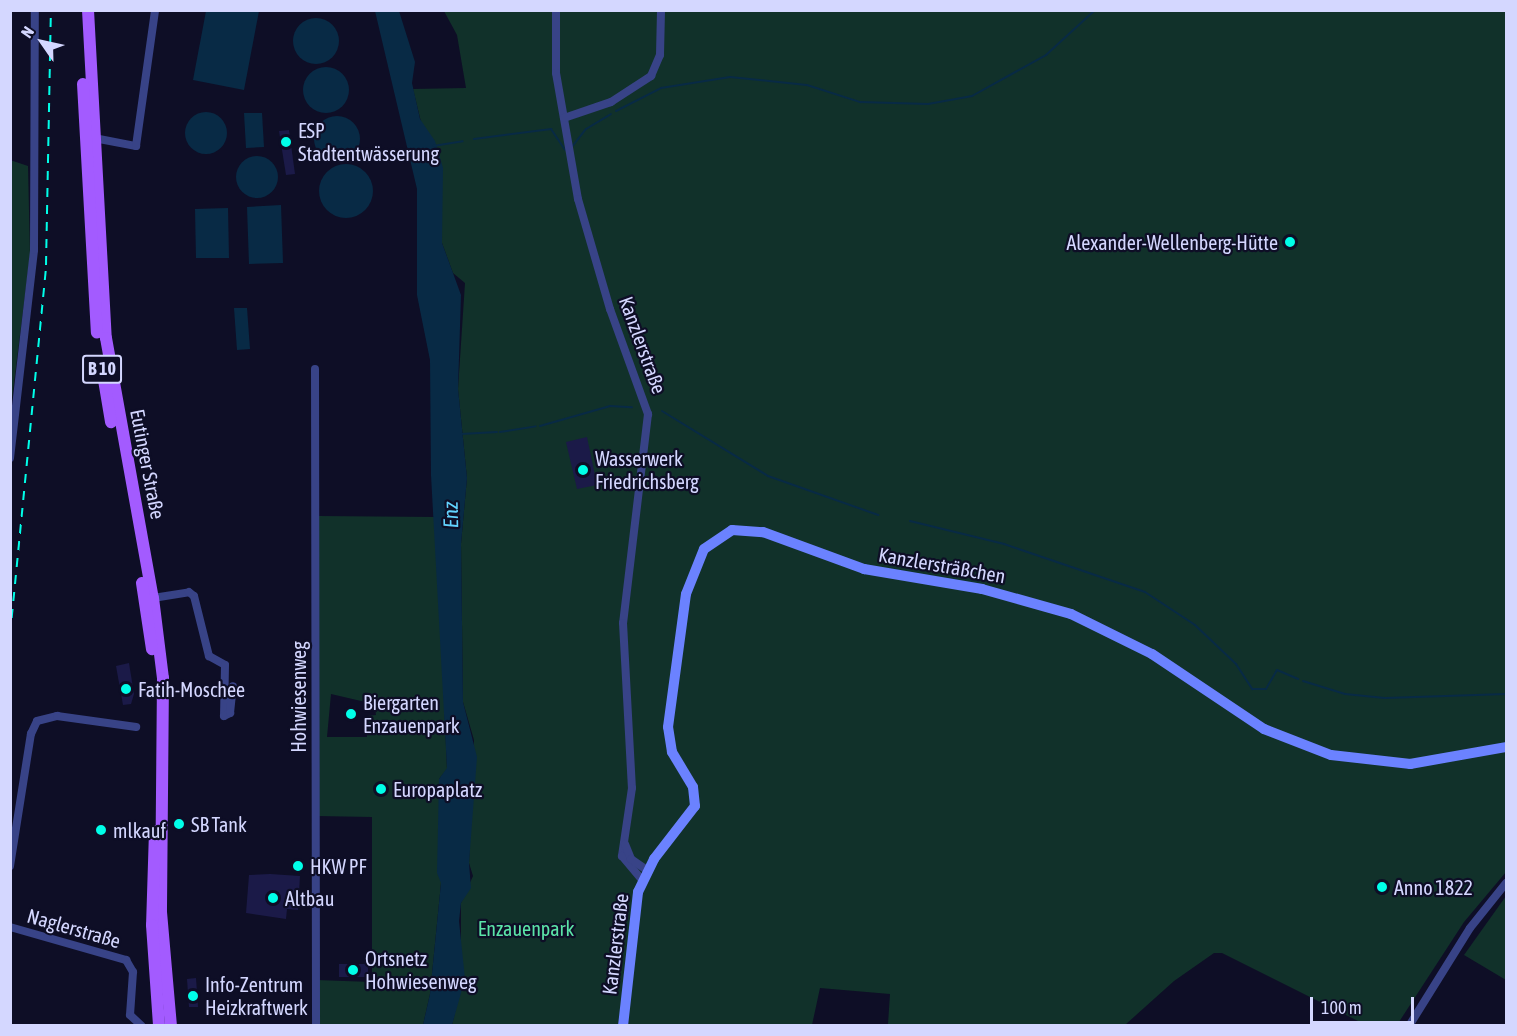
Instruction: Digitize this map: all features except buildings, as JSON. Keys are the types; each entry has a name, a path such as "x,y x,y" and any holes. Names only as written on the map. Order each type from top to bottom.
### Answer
{"main road":[{"name":"Eutinger Straße","path":"80,10 98,339 145,600 155,681 159,1026"},
{"name":"Eutinger Straße","path":"88,10 106,338 153,597 165,712 157,888 171,1026"},
{"name":"Kanzlersträßchen","path":"645,875 695,806 693,787 670,744 674,666 694,567 709,543 732,530 763,532 864,569 982,590 1071,615 1152,654 1264,729 1331,755 1410,764 1506,747"},
{"name":"Kanzlerstraße","path":"623,1026 631,924 645,875"}],"street":[{"path":"10,458 34,250 35,10"},
{"path":"94,138 124,147 136,146 155,10"},
{"name":"Kanzlerstraße","path":"556,10 556,74 589,242 648,414 624,590 632,788 622,856 645,875"},
{"path":"564,118 610,102 651,76 660,55 661,10"},
{"name":"Hohwiesenweg","path":"315,369 316,1026"},
{"path":"153,597 189,592 194,596 209,656 225,665 224,716 230,713 233,686"},
{"path":"10,866 31,734 37,721 57,716 136,727"},
{"name":"Kanzlerstraße","path":"625,839 627,854 645,875"},
{"path":"1409,1026 1470,928 1506,883"},
{"name":"Naglerstraße","path":"10,927 126,960 133,972 130,1015 142,1026"}],"green space":[{"path":"444,11 1506,11 1506,872 1464,922 1397,1025 1366,1025 1222,953 1214,953 1174,981 1125,1025 895,1025 888,1024 890,994 820,988 812,1025 452,1025 461,987 461,903 473,876 469,863 474,740 463,702 461,544 467,478 458,389 465,283 453,273 442,243 437,150 422,126 413,89 466,88 457,35"},
{"path":"10,160 28,166 30,255 12,399"},
{"name":"Enzauenpark","path":"318,516 436,517 447,769 439,779 441,883 430,994 423,1025 315,1026 316,980 372,982 372,817 317,816","holes":["331,694 374,704 376,715 367,716 367,737 327,737"]},
{"path":"1506,896 1506,980 1464,955"}],"water":[{"path":"206,11 259,11 244,90 193,80"},
{"name":"Enz","path":"375,11 399,11 415,62 412,83 420,119 435,141 443,168 442,243 461,295 458,389 467,478 461,544 463,702 477,757 469,863 471,888 461,903 459,921 465,979 452,1025 423,1025 430,994 441,883 437,873 439,779 447,768 431,475 430,360 417,295 417,189"},
{"path":"316,18 332,25 339,41 332,57 316,64 300,57 293,41 300,25"},
{"path":"326,67 342,74 349,90 342,106 326,113 310,106 303,90 310,74"},
{"path":"206,112 214,113 221,118 226,125 226,141 221,148 214,153 206,154 198,153 191,148 186,141 185,133 186,125 191,118 198,113"},
{"path":"244,113 262,113 264,147 246,148"},
{"path":"337,116 353,123 360,139 353,155 337,162 321,155 314,139 321,123"},
{"path":"257,156 265,157 272,162 277,169 277,185 272,192 265,197 257,198 249,197 242,192 237,185 236,177 237,169 242,162 249,157"},
{"path":"341,164 351,164 361,168 369,176 373,191 369,206 361,214 351,218 341,218 331,214 323,206 319,196 319,186 323,176 331,168"},
{"path":"281,205 283,263 249,264 247,207"},
{"path":"228,208 229,258 196,258 195,209"},
{"path":"234,308 247,308 250,349 237,350"}],"waterway":[{"path":"616,111 661,88 730,77 807,85 860,102 928,104 972,96 1046,55 1095,10"},
{"path":"571,148 586,129 611,114"},
{"path":"474,139 551,129 565,150"},
{"path":"433,146 463,141"},
{"path":"540,426 610,406 632,407"},
{"path":"662,411 768,476 878,515"},
{"path":"500,432 536,426"},
{"path":"461,434 497,432"},
{"path":"910,521 1004,544 1145,592 1195,625 1236,664 1252,689 1266,689 1277,670 1298,679"},
{"path":"1303,681 1345,694 1385,698 1506,694"}],"railway":[{"path":"10,635 46,265 51,10"}],"place":[{"name":"ESP Stadtentwässerung","path":"286,142"},
{"name":"Alexander-Wellenberg-Hütte","path":"1290,242"},
{"name":"Wasserwerk Friedrichsberg","path":"583,470"},
{"name":"Fatih-Moschee","path":"126,689"},
{"name":"Biergarten Enzauenpark","path":"351,714"},
{"name":"Europaplatz","path":"381,789"},
{"name":"SB Tank","path":"179,824"},
{"name":"mlkauf","path":"101,830"},
{"name":"HKW PF","path":"298,866"},
{"name":"Anno 1822","path":"1382,887"},
{"name":"Altbau","path":"273,898"},
{"name":"Ortsnetz Hohwiesenweg","path":"353,970"},
{"name":"Info-Zentrum Heizkraftwerk","path":"193,996"}]}
